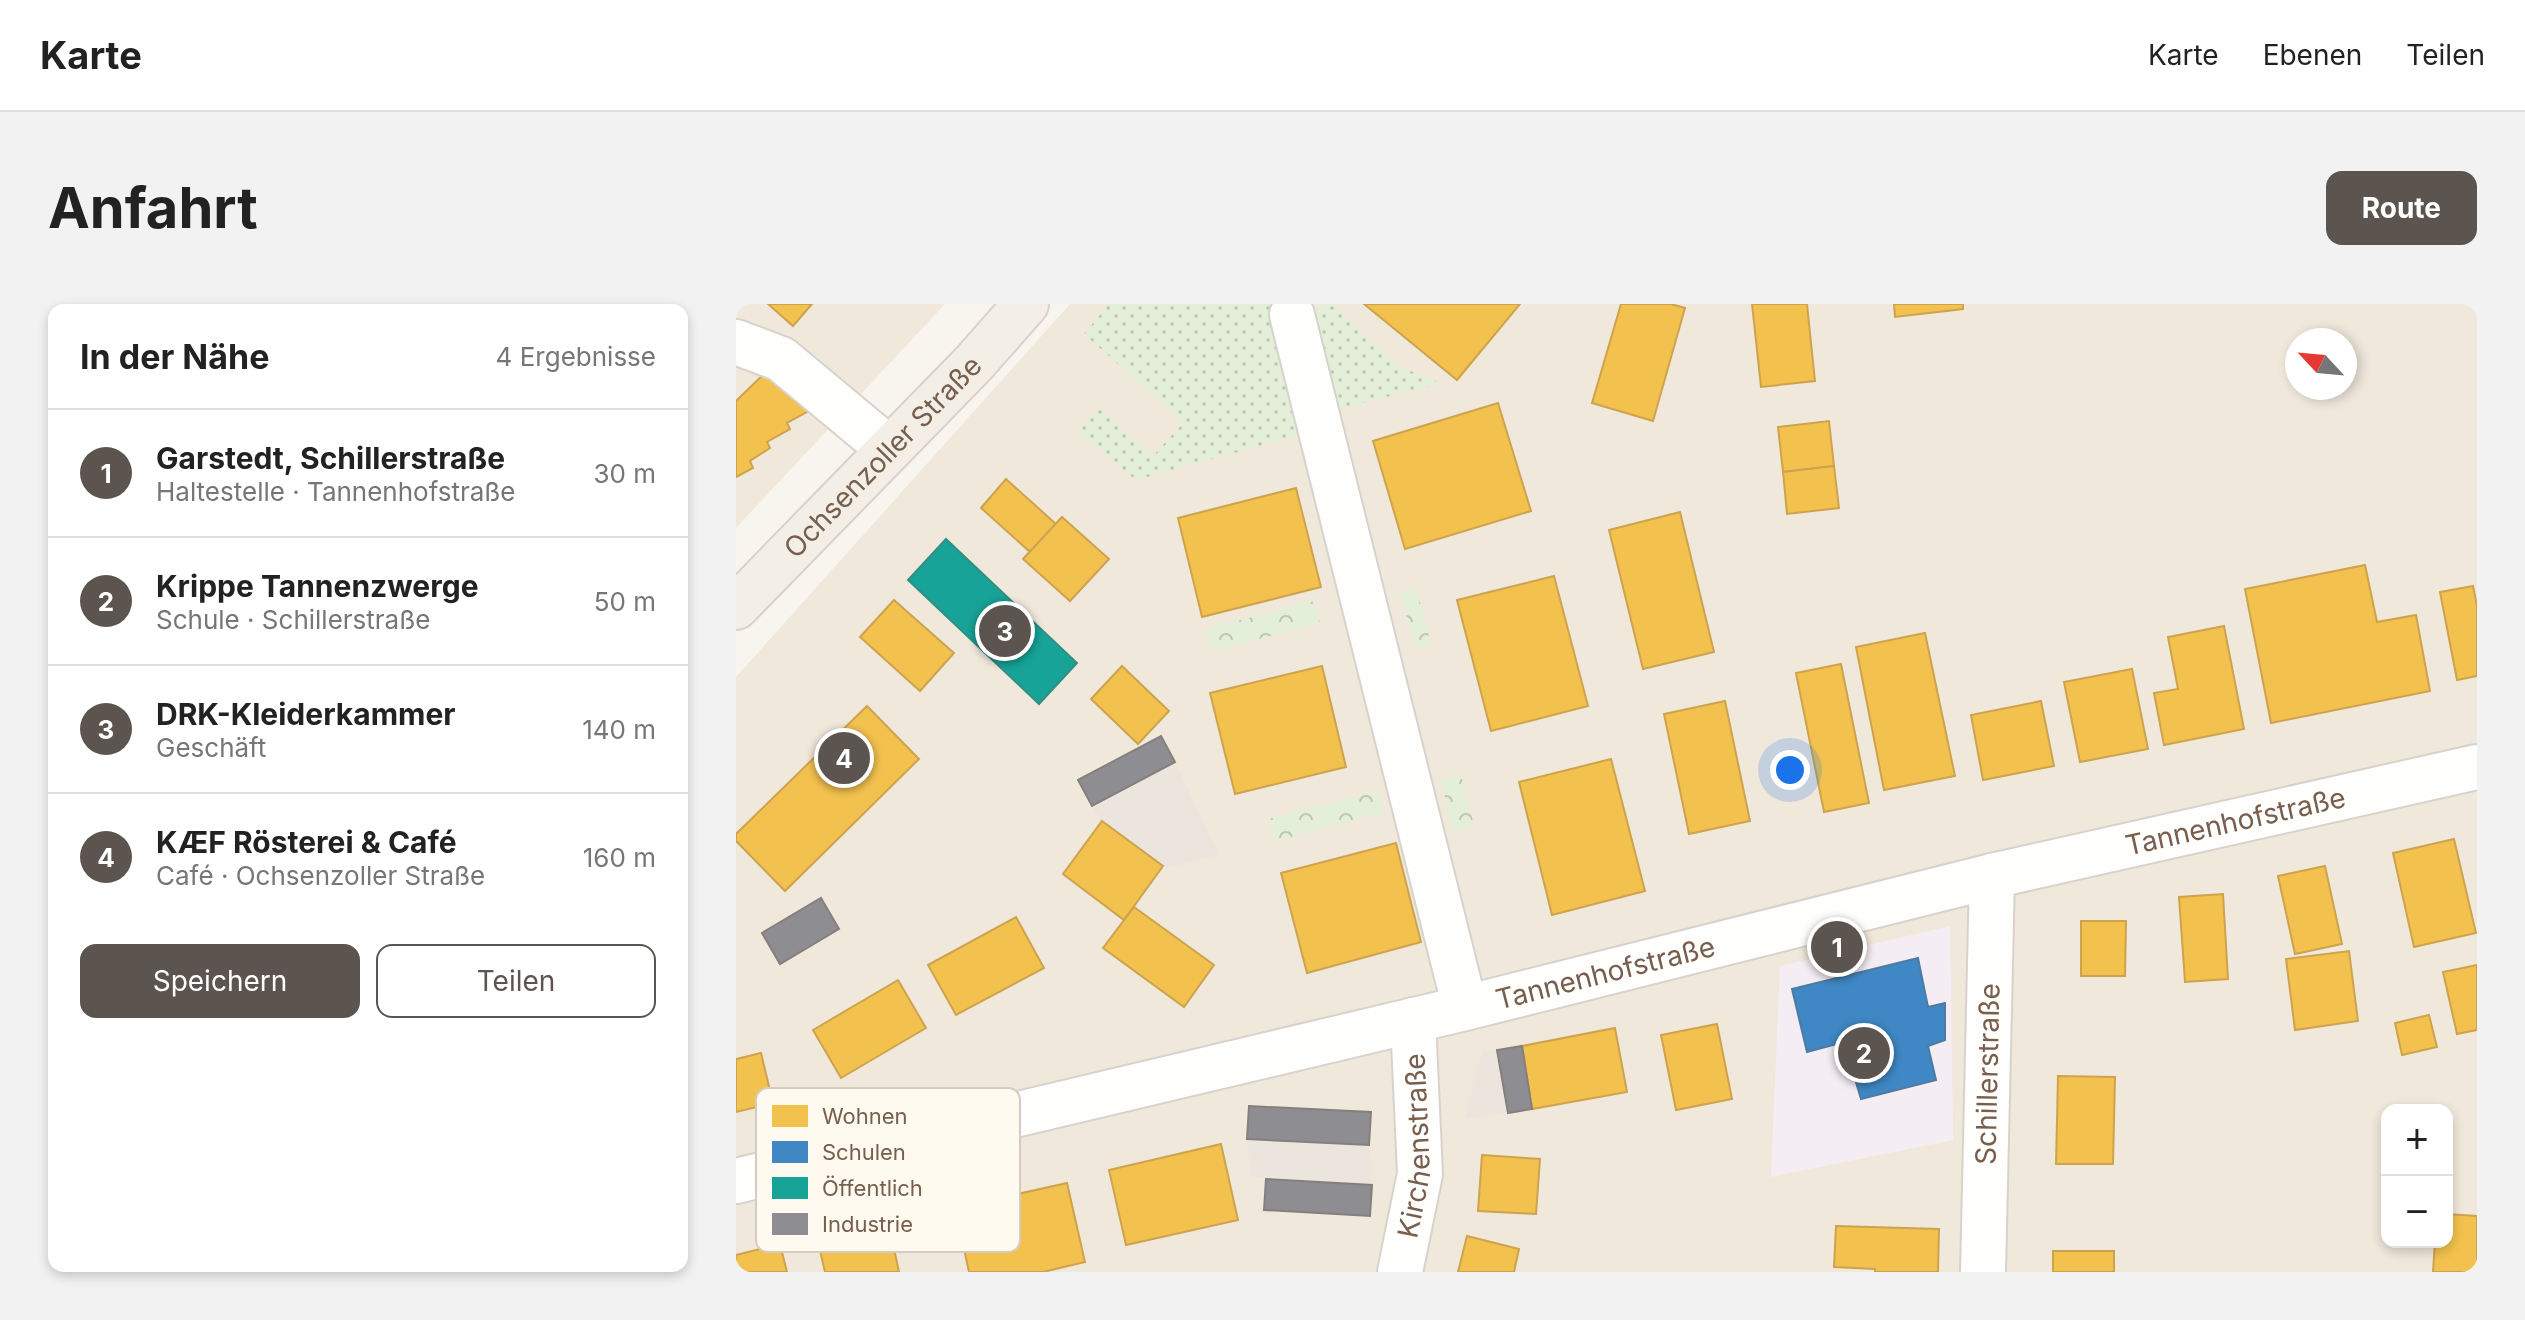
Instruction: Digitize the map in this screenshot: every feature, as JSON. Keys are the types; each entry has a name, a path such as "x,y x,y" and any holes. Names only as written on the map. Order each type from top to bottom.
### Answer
{"main road":[{"name":"Ochsenzoller Straße","path":"736,607 974,363 1026,304"}],"street":[{"path":"1292,315 1465,1008"},
{"path":"736,342 781,359 889,449"},
{"name":"Tannenhofstraße","path":"1020,1113 1465,1008 1992,876 2477,767"},
{"name":"Schillerstraße","path":"1983,1272 1992,876"},
{"name":"Kirchenstraße","path":"1400,1272 1420,1174 1413,1020"},
{"name":"Tannenhofstraße","path":"736,1181 756,1176"}],"shaded area":[{"path":"736,304 945,304 736,528"},
{"path":"1070,304 2477,304 2477,1272 736,1272 736,677"},
{"path":"1175,762 1219,855 1167,868 1102,821 1092,806"},
{"path":"1950,926 1953,1140 1771,1177 1780,966"},
{"path":"1497,1050 1508,1113 1465,1119 1482,1052"},
{"path":"1247,1139 1369,1145 1372,1185 1252,1177"}],"green space":[{"path":"1109,304 1281,304 1307,433 1136,480 1078,432 1098,408 1153,456 1184,422 1084,334"},
{"path":"1321,304 1330,304 1400,367 1441,383 1331,411 1307,323"},
{"path":"1416,587 1431,644 1415,648 1400,592"},
{"path":"1314,601 1320,623 1212,651 1206,629"},
{"path":"1461,775 1474,825 1453,831 1441,780"},
{"path":"1378,791 1383,813 1275,841 1269,819"}],"building: Wohnen":[{"path":"768,304 812,304 793,326"},
{"path":"1364,304 1520,304 1457,380"},
{"path":"1621,304 1671,304 1685,308 1653,421 1592,403"},
{"path":"1752,304 1807,304 1815,381 1761,387"},
{"path":"1894,304 1963,304 1963,309 1895,317"},
{"path":"769,369 814,408 787,423 790,429 767,442 770,448 750,461 753,468 736,477 736,401"},
{"path":"1498,403 1531,511 1405,549 1373,441"},
{"path":"1829,421 1834,466 1783,472 1778,427"},
{"path":"1834,466 1839,508 1787,514 1783,472"},
{"path":"1006,479 1056,524 1030,552 981,508"},
{"path":"1296,488 1321,587 1202,617 1178,518"},
{"path":"1680,512 1714,652 1643,669 1609,530"},
{"path":"1062,517 1109,559 1070,601 1023,559"},
{"path":"2365,565 2377,622 2416,615 2430,691 2271,723 2245,589"},
{"path":"1554,576 1588,706 1491,731 1457,600"},
{"path":"2473,586 2477,606 2477,676 2457,680 2440,592"},
{"path":"894,600 954,653 920,691 860,637"},
{"path":"2224,626 2244,729 2164,745 2154,693 2178,689 2168,637"},
{"path":"1925,633 1955,776 1884,790 1856,647"},
{"path":"1841,664 1869,803 1824,812 1796,673"},
{"path":"1122,666 1169,711 1138,744 1091,699"},
{"path":"1322,666 1346,767 1235,794 1210,693"},
{"path":"2132,669 2148,749 2080,762 2064,682"},
{"path":"1725,701 1750,821 1689,834 1664,714"},
{"path":"2041,701 2054,766 1983,780 1971,715"},
{"path":"867,706 919,759 785,891 736,841 736,834"},
{"path":"1611,759 1645,891 1552,915 1519,782"},
{"path":"1102,821 1163,866 1124,920 1063,874"},
{"path":"2454,839 2476,933 2414,947 2393,853"},
{"path":"1396,843 1421,942 1307,973 1281,873"},
{"path":"2325,866 2342,944 2295,954 2278,876"},
{"path":"2223,894 2228,979 2185,982 2179,897"},
{"path":"1134,907 1214,965 1184,1007 1103,948"},
{"path":"1016,917 1044,968 956,1015 928,965"},
{"path":"2081,921 2126,921 2125,976 2081,976"},
{"path":"2349,951 2358,1021 2295,1030 2286,959"},
{"path":"2477,965 2477,1030 2457,1034 2443,972"},
{"path":"898,980 926,1028 841,1078 813,1030"},
{"path":"2429,1015 2437,1047 2402,1055 2395,1023"},
{"path":"1717,1024 1732,1099 1676,1110 1661,1035"},
{"path":"1615,1028 1627,1092 1532,1109 1522,1046"},
{"path":"761,1053 769,1088 756,1088 756,1107 736,1112 736,1059"},
{"path":"2058,1076 2115,1077 2113,1164 2056,1164"},
{"path":"1221,1144 1238,1220 1126,1245 1109,1170"},
{"path":"1482,1155 1540,1159 1536,1214 1478,1211"},
{"path":"1067,1183 1085,1262 1043,1272 969,1272 965,1252 1020,1252 1020,1193"},
{"path":"2453,1214 2477,1216 2477,1272 2433,1272 2435,1248 2453,1248"},
{"path":"1836,1226 1939,1229 1938,1272 1875,1272 1875,1269 1834,1267"},
{"path":"1467,1236 1519,1249 1514,1272 1458,1272"},
{"path":"756,1250 782,1252 787,1272 736,1272 736,1255"},
{"path":"2053,1251 2114,1251 2114,1272 2053,1272"},
{"path":"820,1252 895,1252 899,1272 825,1272"}],"building: Schulen":[{"path":"1918,958 1928,1007 1945,1003 1945,1040 1928,1046 1936,1080 1861,1099 1844,1042 1807,1052 1792,989"}],"building: Öffentlich":[{"path":"946,539 1077,663 1039,704 908,580"}],"building: Industrie":[{"path":"1161,736 1175,762 1092,806 1078,780"},
{"path":"821,898 839,929 780,964 762,933"},
{"path":"1522,1046 1532,1109 1508,1113 1497,1050"},
{"path":"1249,1106 1371,1112 1369,1145 1247,1139"},
{"path":"1266,1179 1372,1185 1370,1216 1264,1210"}],"place":[{"name":"DRK-Kleiderkammer","path":"1005,631"},
{"name":"KÆF Rösterei & Café","path":"844,758"},
{"name":"Garstedt, Schillerstraße","path":"1837,947"},
{"name":"Krippe Tannenzwerge","path":"1864,1053"}]}
